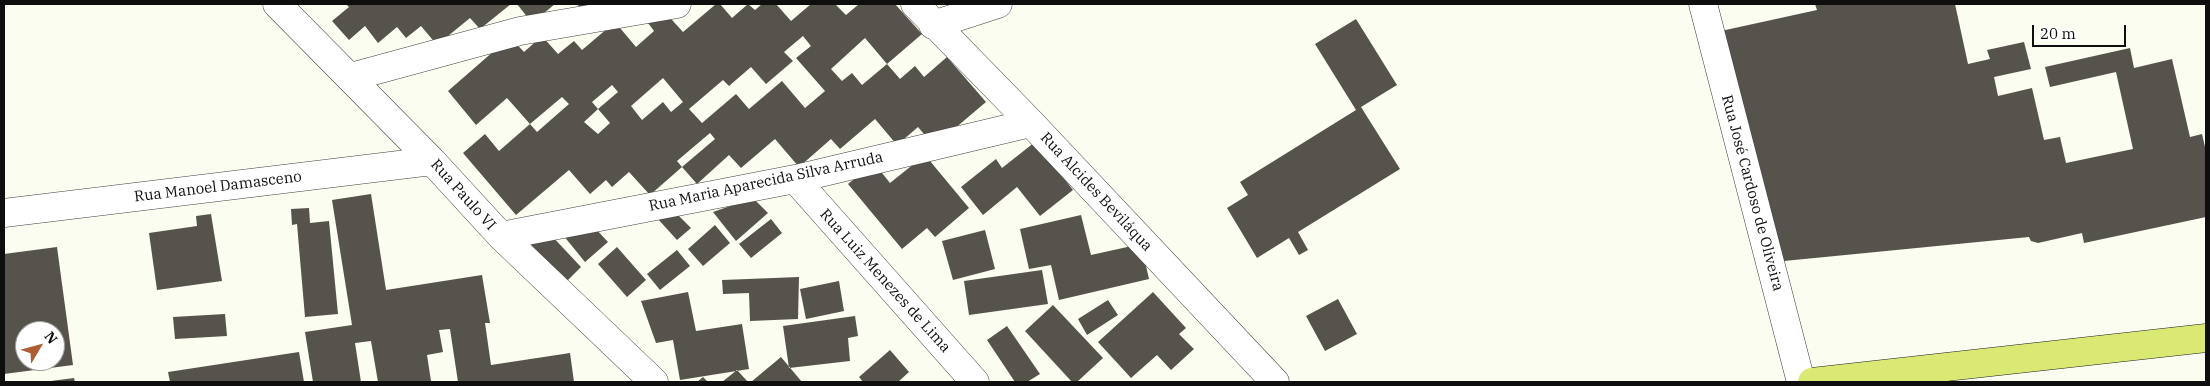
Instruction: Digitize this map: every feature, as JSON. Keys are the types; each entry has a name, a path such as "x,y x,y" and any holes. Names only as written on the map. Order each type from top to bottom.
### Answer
{"main road":[{"path":"1812,382 2206,338"}],"street":[{"name":"Rua Paulo VI","path":"277,4 351,77 501,236 654,382"},
{"path":"351,77 520,31 677,4"},
{"name":"Rua Alcides Beviláqua","path":"915,4 933,25 1031,123 1275,382"},
{"path":"933,25 998,4"},
{"name":"Rua José Cardoso de Oliveira","path":"1703,4 1801,382"},
{"name":"Rua Maria Aparecida Silva Arruda","path":"501,236 795,179 1031,123"},
{"name":"Rua Manoel Damasceno","path":"4,213 432,161"},
{"name":"Rua Luiz Menezes de Lima","path":"795,179 975,382"}],"building":[{"path":"346,4 511,4 480,29 470,18 437,45 421,26 406,38 397,27 378,43 365,26 349,40 332,21 349,7"},
{"path":"517,4 555,4 532,23"},
{"path":"577,4 604,4 588,17"},
{"path":"716,4 720,4 732,18 748,4 755,10 762,4 776,4 791,21 811,4 835,4 846,15 859,4 895,4 922,34 887,64 900,79 915,66 924,77 947,57 986,102 934,146 918,127 897,145 875,119 840,149 831,139 799,167 775,139 741,168 729,155 697,184 682,167 650,195 629,172 612,187 606,180 590,194 569,170 516,215 463,153 485,134 499,151 530,124 507,98 476,125 448,91 510,37 524,52 542,36 558,54 574,41 582,50 615,22 636,47 654,31 648,23 663,10 683,32","holes":["803,36 811,46 796,58 825,91 805,108 782,81 749,109 736,94 702,123 689,109 723,80 729,86 751,67 766,84 793,61 784,52","865,38 887,64 862,85 852,73 842,81 831,69","663,78 683,102 671,112 663,102 642,120 631,106","612,85 618,92 598,109 592,102","562,97 569,104 537,132 530,124","598,109 610,123 598,134 584,122","710,133 715,139 682,167 677,161"]},
{"path":"1815,4 1955,4 1968,64 1990,59 1987,50 2024,42 2031,69 1994,77 1998,96 2032,88 2044,140 2060,137 2066,163 2133,149 2116,72 2050,87 2045,67 2130,48 2134,68 2172,59 2190,137 2202,134 2206,151 2206,217 2084,243 2082,233 2038,243 2031,241 2029,237 1784,261 1721,31 1817,10"},
{"path":"1356,19 1397,85 1361,107 1400,169 1298,232 1308,250 1299,255 1289,238 1257,258 1227,208 1248,195 1240,182 1356,110 1315,44"},
{"path":"1035,142 1073,190 1040,216 1017,187 983,215 961,187 996,159 1002,168"},
{"path":"925,155 969,208 935,237 927,228 902,249 848,184 874,163 890,183"},
{"path":"371,194 386,290 482,275 490,323 485,323 491,365 570,353 574,382 458,382 450,329 439,330 443,352 427,355 431,381 378,382 371,341 355,343 361,382 313,382 305,332 352,325 332,200"},
{"path":"753,198 768,213 736,241 713,212"},
{"path":"309,208 310,223 329,221 338,314 305,317 297,224 292,225 291,209"},
{"path":"675,212 691,228 677,240 657,218"},
{"path":"211,214 222,281 157,290 149,233 197,226 196,216"},
{"path":"1081,215 1091,255 1141,244 1149,279 1059,300 1051,265 1029,269 1020,229"},
{"path":"771,219 782,233 751,258 739,244"},
{"path":"715,225 730,243 703,266 688,249"},
{"path":"594,227 608,242 585,262 563,235"},
{"path":"985,230 995,269 953,280 942,241"},
{"path":"550,234 581,267 563,285 527,245"},
{"path":"57,247 73,365 65,366 65,321 15,321 15,371 27,371 4,374 4,254"},
{"path":"617,247 646,280 627,297 598,264"},
{"path":"677,250 690,266 660,290 647,274"},
{"path":"1042,270 1048,304 969,315 964,281"},
{"path":"799,277 798,319 750,321 749,293 723,294 722,280"},
{"path":"839,281 844,311 806,319 800,289"},
{"path":"688,292 696,331 742,324 749,369 680,380 673,340 656,343 641,301"},
{"path":"1153,292 1186,328 1179,334 1194,349 1171,370 1157,355 1131,378 1098,342"},
{"path":"1338,299 1357,334 1325,351 1306,316"},
{"path":"1108,300 1118,315 1087,335 1078,319"},
{"path":"1053,305 1103,358 1077,382 1072,382 1025,331"},
{"path":"225,314 227,336 175,339 173,317"},
{"path":"855,316 858,336 848,338 850,361 789,368 783,326"},
{"path":"1007,326 1040,374 1027,382 1015,382 987,340"},
{"path":"890,350 909,372 898,382 863,382 859,377"},
{"path":"299,352 304,382 170,382 168,372"},
{"path":"781,357 802,382 751,382"},
{"path":"737,370 748,382 722,382"},
{"path":"703,377 708,382 697,382"},
{"path":"74,378 75,382 51,382 51,381"}]}
